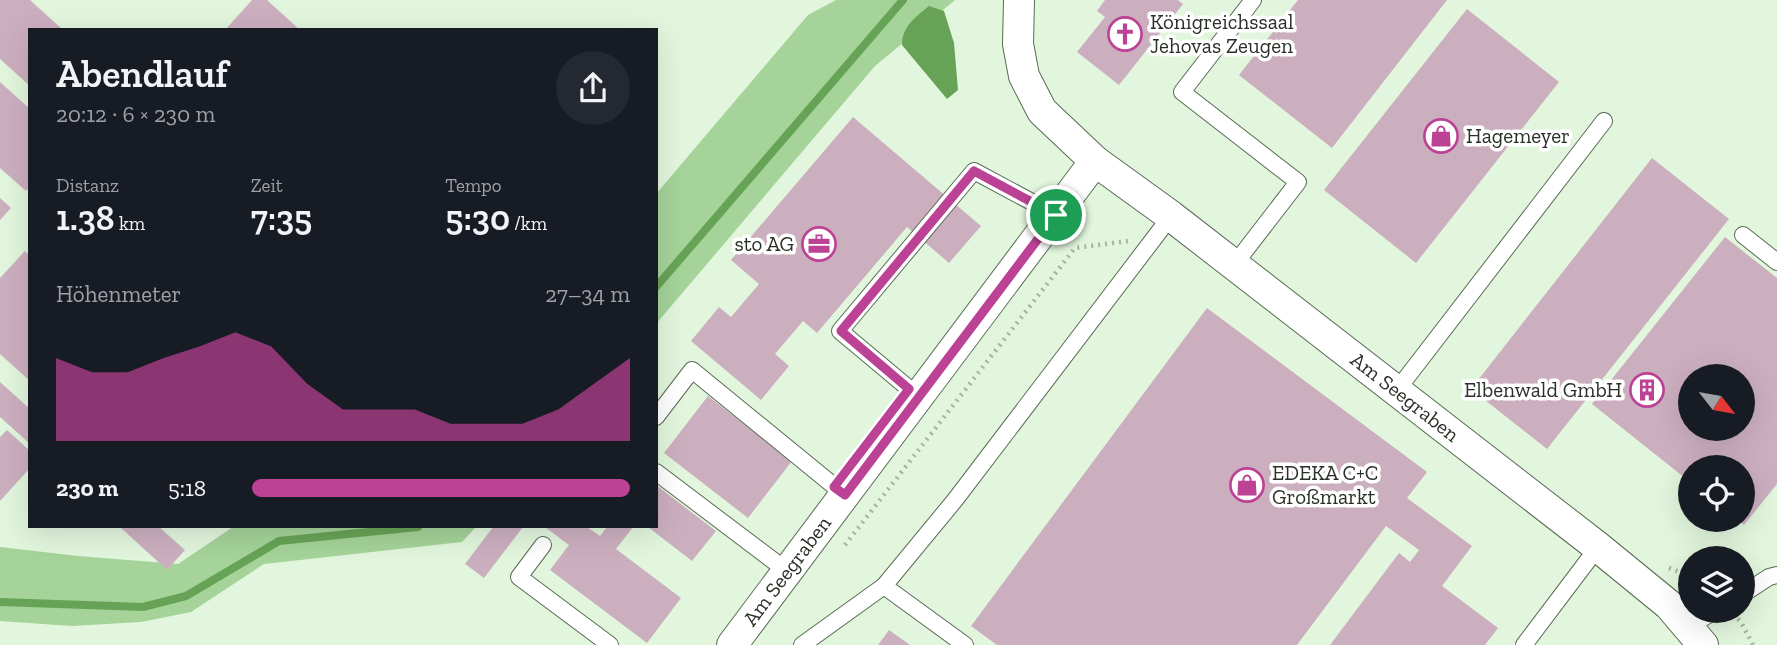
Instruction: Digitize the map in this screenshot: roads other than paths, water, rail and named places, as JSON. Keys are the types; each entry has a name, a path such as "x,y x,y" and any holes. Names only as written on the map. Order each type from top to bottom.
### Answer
{"street":[{"name":"Am Seegraben","path":"1019,0 1018,44 1024,76 1042,111 1164,227 1234,265 1598,547 1669,605 1696,635"},
{"name":"Am Seegraben","path":"732,645 1095,161"}],"lane":[{"path":"1234,265 1298,182 1182,92 1253,0"},
{"path":"1396,390 1604,121"},
{"path":"919,397 841,331 974,171 1056,215"},
{"path":"802,645 884,586 956,500 1164,227"},
{"path":"1743,235 1777,262"},
{"path":"658,414 692,370 845,495"},
{"path":"658,474 788,571"},
{"path":"543,545 519,577 610,645"},
{"path":"1524,645 1598,547"},
{"path":"1755,586 1777,575"},
{"path":"884,586 965,645"}],"waterway":[{"path":"658,285 903,0"},
{"path":"0,602 143,607 186,596 279,541 408,528"}],"place":[{"name":"Königreichssaal Jehovas Zeugen","path":"1125,34"},
{"name":"Hagemeyer","path":"1441,136"},
{"name":"sto AG","path":"819,244"},
{"name":"Elbenwald GmbH","path":"1647,390"},
{"name":"EDEKA C+C Großmarkt","path":"1247,485"}]}
